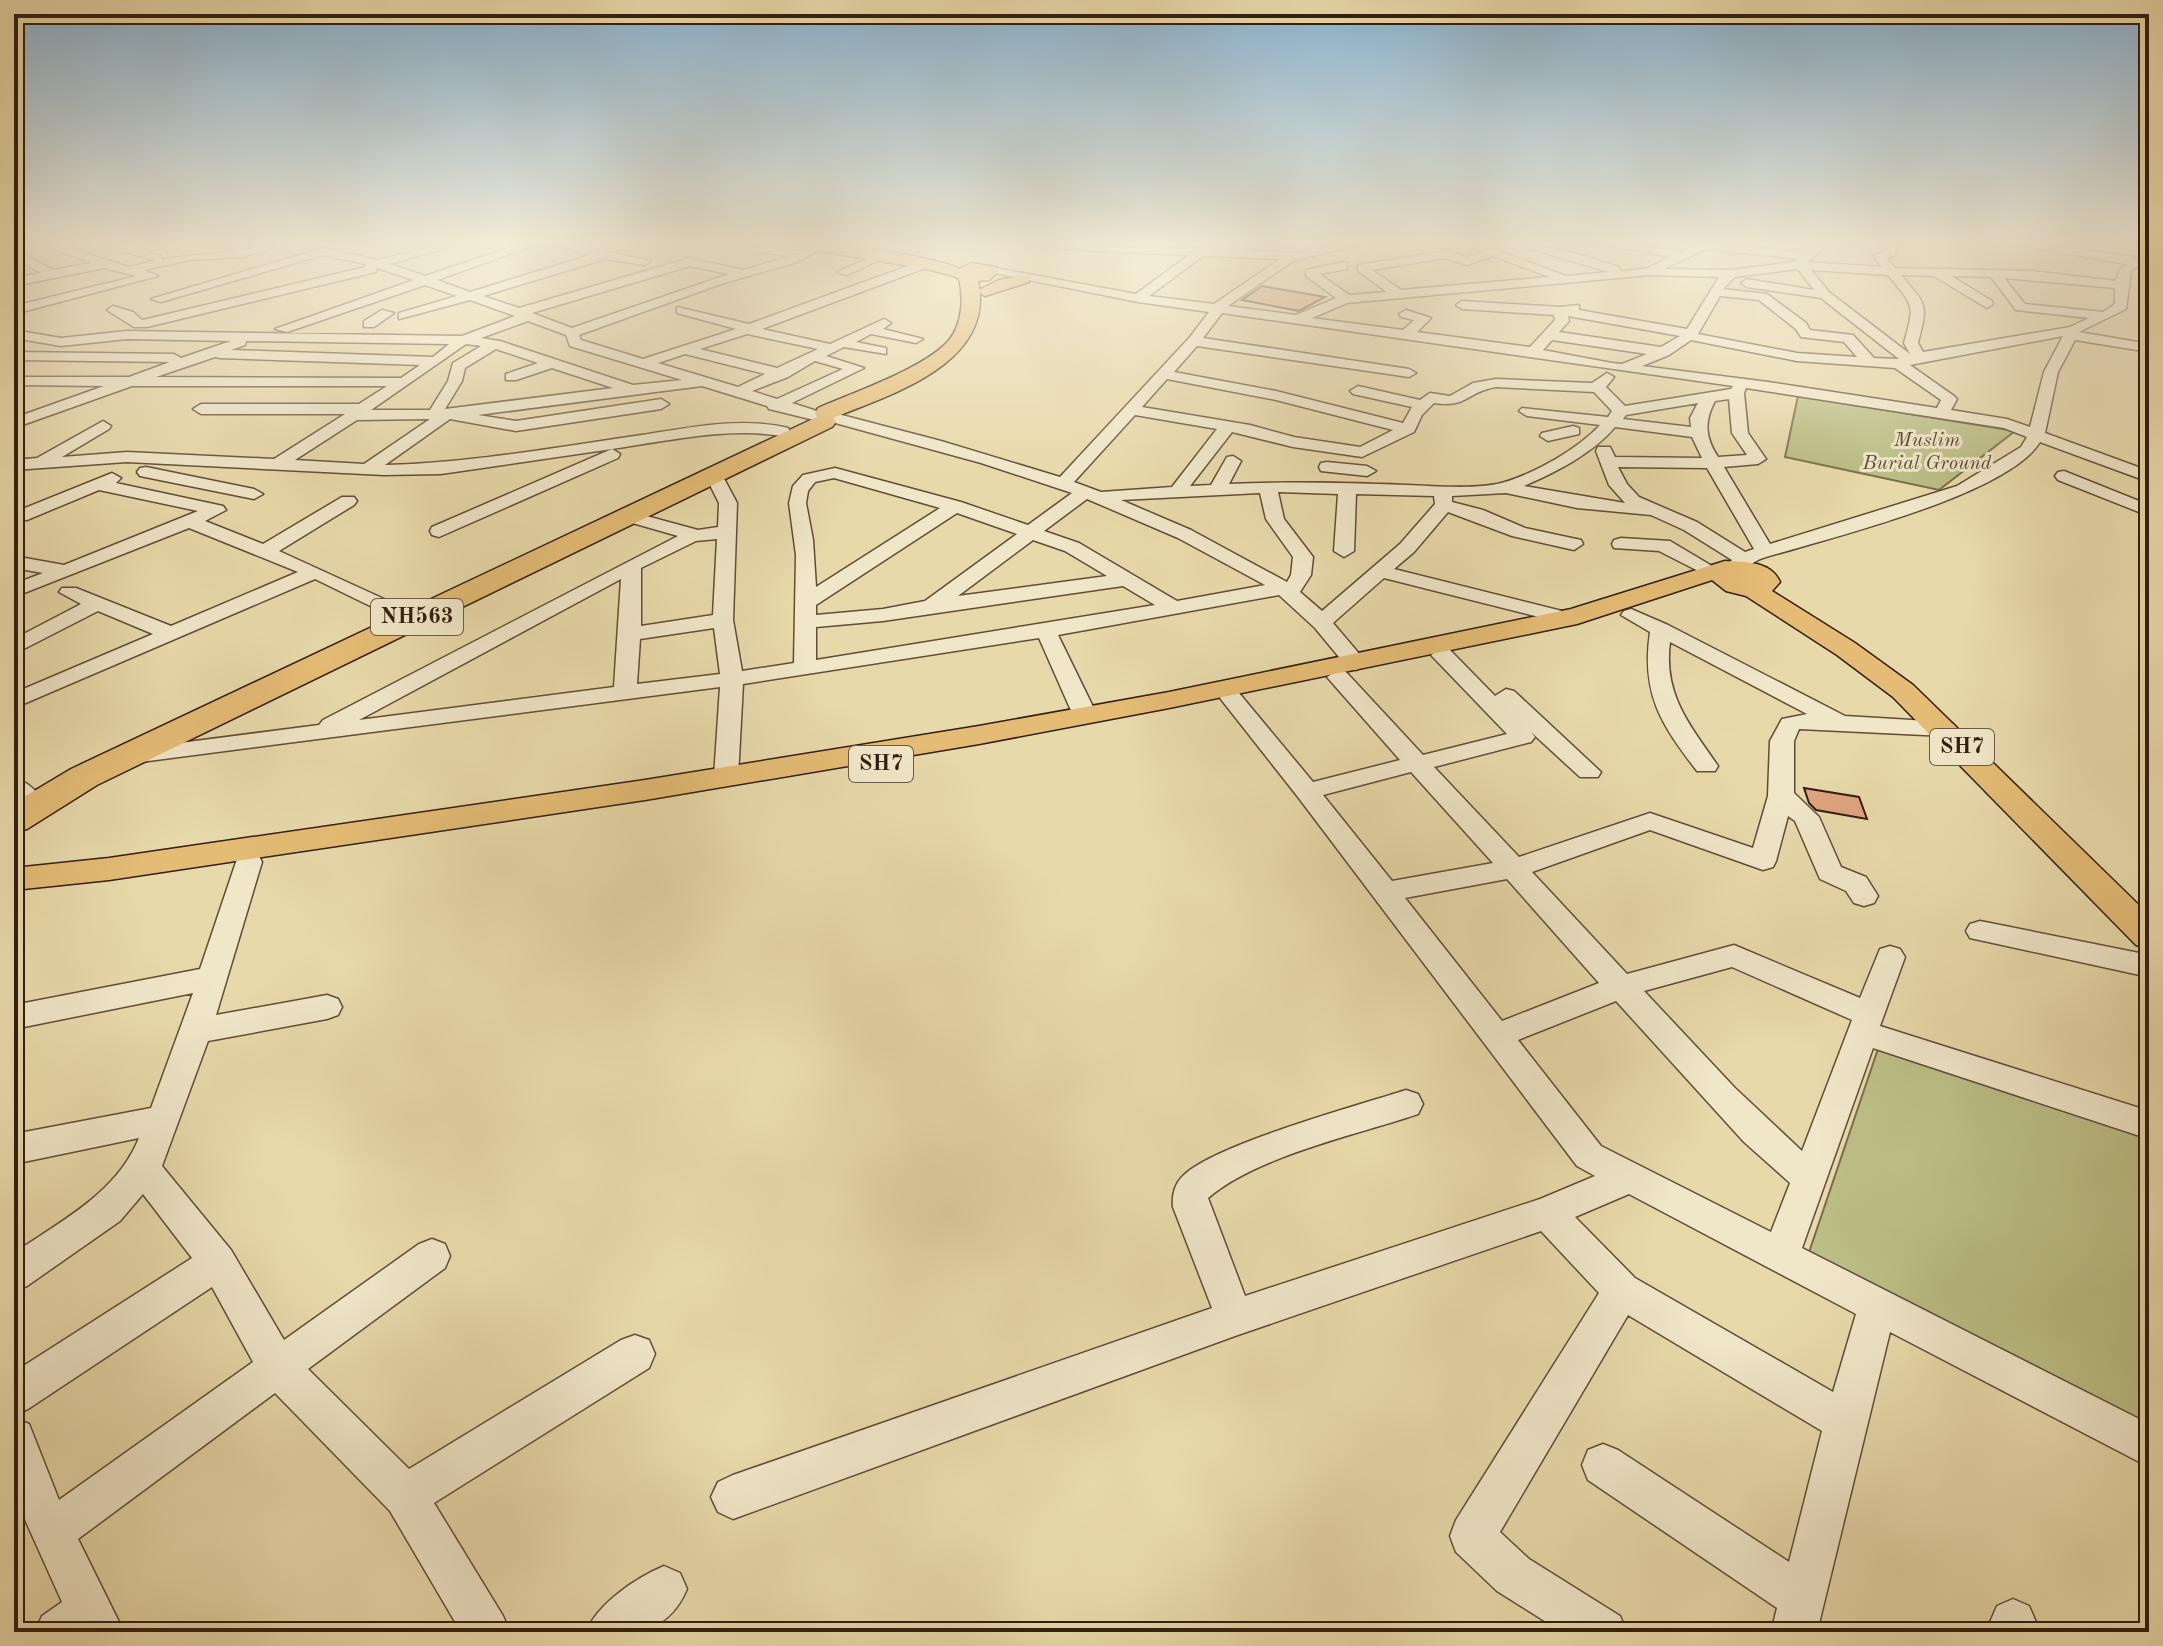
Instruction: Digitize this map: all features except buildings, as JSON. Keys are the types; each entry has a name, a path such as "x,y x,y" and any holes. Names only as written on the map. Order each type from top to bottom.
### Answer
{"highway":[{"name":"NH563","path":"17,801 406,616 628,516 824,417 952,359 973,338 974,322"},
{"name":"NH563","path":"17,801 52,794 406,616 782,418 824,417"}],"main road":[{"name":"SH7","path":"14,879 109,869 907,753 1085,715 1450,654 1631,615 1677,599 1742,570"},
{"name":"SH7","path":"1742,570 1872,666 1945,729 2149,936"},
{"name":"SH7","path":"14,898 249,862 1231,698 1611,607 1742,570 1833,621 1921,686 2084,840 2149,907"}],"street":[{"path":"33,381 144,322"},
{"path":"139,324 150,322"},
{"path":"14,423 259,336 276,322"},
{"path":"446,322 454,322"},
{"path":"131,469 269,482 359,412 463,340 503,322"},
{"path":"537,322 597,350 741,394 782,418"},
{"path":"492,328 573,338 611,322"},
{"path":"691,322 746,347"},
{"path":"708,322 774,337 842,343 881,351"},
{"path":"520,403 769,322"},
{"path":"776,322 842,343"},
{"path":"774,337 811,322"},
{"path":"1063,484 1194,341 1208,322"},
{"path":"1301,322 1532,353 1610,375 1676,401"},
{"path":"1404,336 1420,322"},
{"path":"1442,340 1455,322"},
{"path":"1532,353 1557,322"},
{"path":"1606,322 1693,333 1785,339 1848,338 1855,376"},
{"path":"1610,375 1664,352 1693,333 1699,322"},
{"path":"1796,322 1804,333 1816,339"},
{"path":"1860,322 1909,360 1949,399 1942,414"},
{"path":"1909,360 1916,322"},
{"path":"1130,409 1250,430 1293,442 1366,451 1408,429 1415,413 1430,398 1456,400 1467,391 1486,384 1533,383 1610,375 1739,388 1768,386 1855,376 1909,360 2072,332 2094,322"},
{"path":"346,468 437,414 520,403 741,394 777,372 877,327 916,339"},
{"path":"2072,332 2149,348"},
{"path":"1621,544 1663,545 1742,570 1905,520 1970,496 2016,472 2042,452 2038,419 2051,372 2072,332"},
{"path":"1693,333 1717,348 1798,357 1855,376 1942,414 2007,424 2041,434 2149,477"},
{"path":"16,336 61,342 115,335 463,340 495,344 636,398"},
{"path":"1549,335 1664,352"},
{"path":"1768,386 1798,357 1807,354 1816,339"},
{"path":"670,340 688,348 821,383"},
{"path":"1194,341 1409,373"},
{"path":"369,468 394,452 437,414 455,381 458,366 495,344"},
{"path":"553,393 511,377 597,350"},
{"path":"1751,362 1763,351"},
{"path":"14,356 201,356 431,365 457,369"},
{"path":"698,424 764,428 782,418 821,383 857,368 814,357"},
{"path":"1374,368 1355,395 1423,405"},
{"path":"1163,374 1408,429"},
{"path":"1610,375 1616,415"},
{"path":"14,381 405,382"},
{"path":"201,409 437,414 472,418 457,427 481,431 636,398 650,388 699,382"},
{"path":"498,387 520,403"},
{"path":"1323,621 1407,548 1443,498 1506,488 1544,471 1598,437 1616,415 1739,388"},
{"path":"1608,462 1711,463 1758,459 1740,433 1739,388"},
{"path":"1709,397 1698,418 1699,433 1711,463 1735,496 1742,570"},
{"path":"636,398 640,433"},
{"path":"1293,442 1336,411"},
{"path":"1527,411 1616,415 1699,433"},
{"path":"14,591 68,581 217,510 300,465 441,469 505,461 698,424 730,412 782,418"},
{"path":"824,417 915,438 1091,493 1182,531 1286,590 1323,621 1347,670 1416,761 1619,987 1756,1132 1809,1178"},
{"path":"1510,419 1598,437"},
{"path":"22,465 103,426"},
{"path":"505,461 516,426"},
{"path":"1177,493 1198,461 1227,427"},
{"path":"1548,436 1573,431"},
{"path":"439,531 640,433"},
{"path":"1598,437 1624,494 1633,503 1689,525 1742,570"},
{"path":"394,452 426,448"},
{"path":"1366,451 1367,471 1376,488"},
{"path":"22,465 127,457 269,482"},
{"path":"21,516 152,459"},
{"path":"1216,491 1233,461"},
{"path":"1327,467 1367,471"},
{"path":"805,666 804,540 797,501 799,488 806,480 819,474 835,473 1030,530 1072,547 1174,608"},
{"path":"714,475 728,503 723,620 732,679 726,777"},
{"path":"2064,476 2149,511"},
{"path":"98,484 217,510"},
{"path":"122,758 732,679 1046,631 1286,590 1301,575 1303,557 1275,519 1268,488"},
{"path":"1344,551 1347,488"},
{"path":"931,606 1030,530 1091,493 1376,488 1443,498 1528,535 1574,544"},
{"path":"1506,488 1577,503 1657,512"},
{"path":"264,552 348,501"},
{"path":"805,612 955,506"},
{"path":"628,516 696,535"},
{"path":"189,521 315,572 406,616"},
{"path":"313,734 498,639 631,565 696,535 727,532"},
{"path":"14,562 68,581 98,603 169,633"},
{"path":"625,694 631,565"},
{"path":"14,701 315,572"},
{"path":"1382,572 1567,618"},
{"path":"805,612 883,615 1130,579"},
{"path":"14,648 98,603"},
{"path":"1631,615 1843,723"},
{"path":"630,634 723,620"},
{"path":"1661,629 1656,674 1666,709 1679,732 1706,766"},
{"path":"1046,631 1085,715"},
{"path":"1307,791 1416,761 1523,737 1450,654"},
{"path":"1450,654 1589,772"},
{"path":"1231,698 1307,791 1589,1156 2149,1446"},
{"path":"1385,892 1513,869 1650,821 1763,861 1781,796 1782,741 1790,724 1806,721 1945,729"},
{"path":"1781,796 1806,817 1830,873 1856,884 1864,896"},
{"path":"14,1274 107,1210 144,1169 196,1031 249,862"},
{"path":"1980,931 2149,966"},
{"path":"1496,1036 1619,987 1734,956 1865,1023 2149,1125"},
{"path":"1781,1255 1890,957"},
{"path":"14,1017 213,978"},
{"path":"196,1031 327,1007"},
{"path":"1235,1318 1191,1207 1192,1190 1240,1161 1406,1104"},
{"path":"14,1149 163,1119"},
{"path":"144,1169 218,1262 278,1368 405,1496 487,1632"},
{"path":"733,1497 1235,1318 1547,1213 1631,1177"},
{"path":"1547,1213 1622,1291 1845,1422"},
{"path":"51,1532 432,1256"},
{"path":"14,1395 218,1262"},
{"path":"1604,1632 1513,1575 1472,1536 1622,1291"},
{"path":"1603,1465 1799,1615 1845,1422 1878,1304"},
{"path":"405,1496 635,1354"},
{"path":"14,1439 83,1625"},
{"path":"609,1632 664,1589"}],"green space":[{"name":"Muslim Burial Ground","path":"1798,396 2015,431 1939,490 1785,457"},
{"path":"1879,1046 2149,1135 2149,1439 1804,1267"}]}
